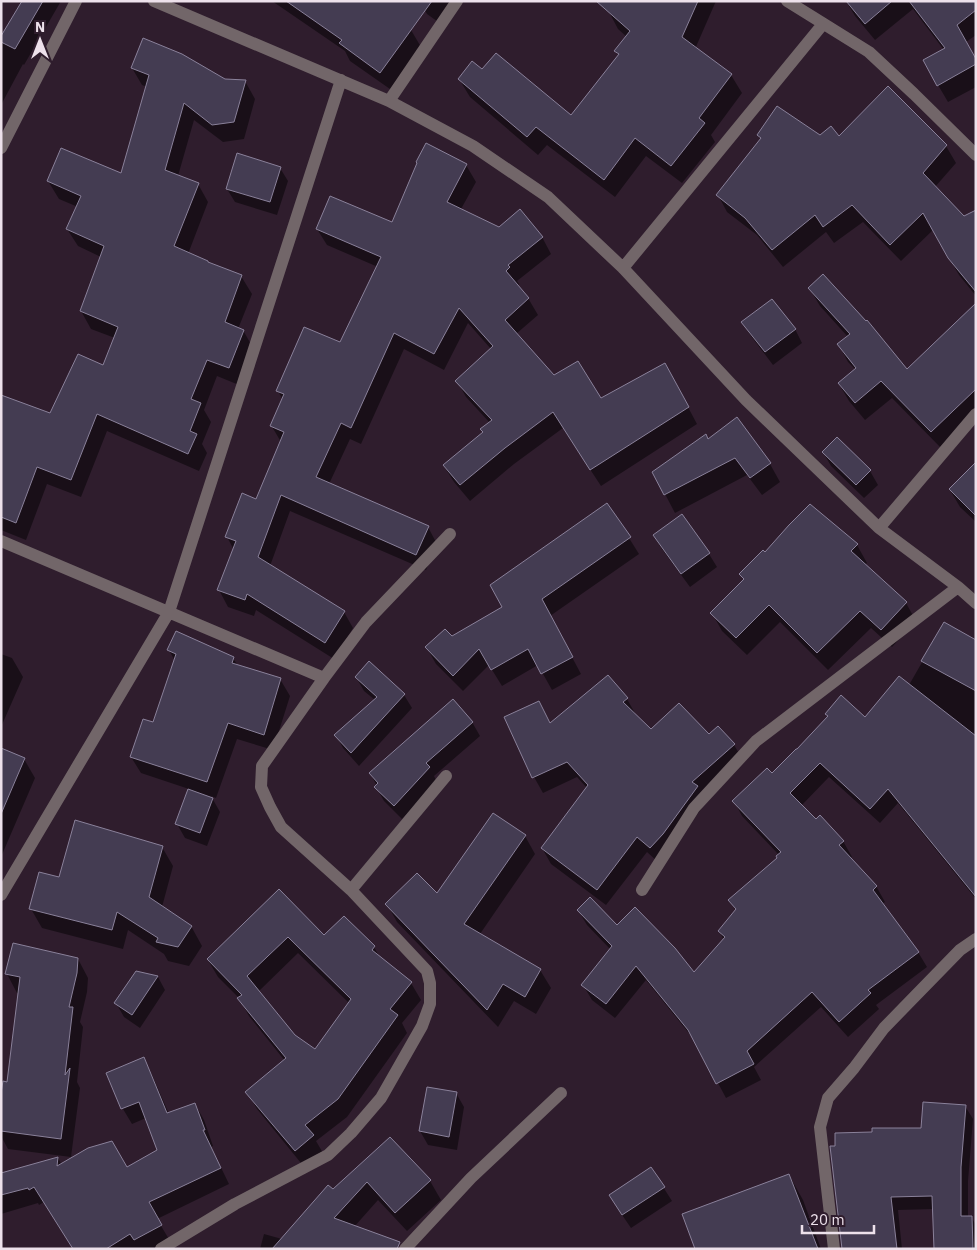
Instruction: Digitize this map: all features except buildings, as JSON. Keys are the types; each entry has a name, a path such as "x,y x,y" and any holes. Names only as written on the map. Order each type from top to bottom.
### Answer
{"street":[{"path":"1,148 76,1"},
{"path":"154,1 389,101 473,146 548,197 623,268 746,400 879,528 958,587 976,603"},
{"path":"389,101 457,1"},
{"path":"787,1 869,52 976,155"},
{"path":"623,268 823,24"},
{"path":"1,896 169,612 341,80"},
{"path":"879,528 976,414"},
{"path":"162,1249 235,1204 328,1155 351,1133 381,1098 422,1026 430,1004 430,983 427,971 351,890 281,827 261,787 262,766 366,622 450,534"},
{"path":"1,541 324,678"},
{"path":"642,890 694,808 756,741 958,587"},
{"path":"351,890 446,776"},
{"path":"834,1249 820,1127 828,1098 854,1068 884,1028 960,950 976,939"},
{"path":"405,1249 471,1178 561,1093"}]}
